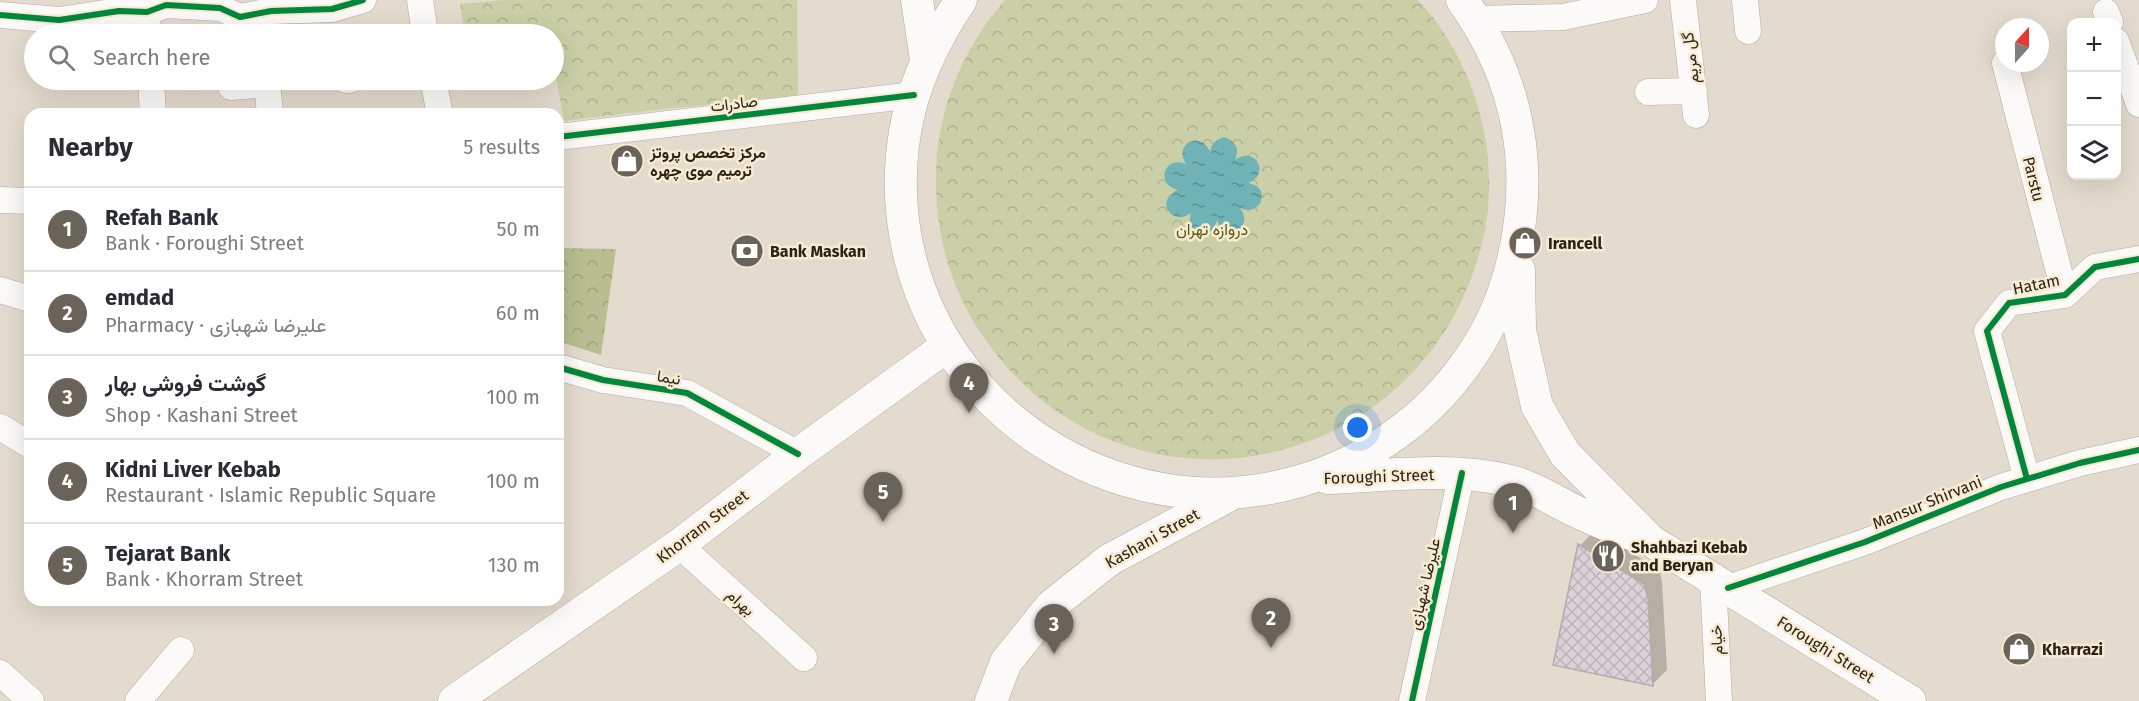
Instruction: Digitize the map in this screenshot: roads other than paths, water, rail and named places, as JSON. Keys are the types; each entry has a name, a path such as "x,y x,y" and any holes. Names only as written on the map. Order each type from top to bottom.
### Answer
{"main road":[{"path":"917,0 926,60"},
{"path":"961,0 943,27 926,60 905,131 901,168 901,205 906,242 916,278 930,313 947,346 969,376 994,404 1037,439 1077,462 1120,480 1195,493 1234,493 1272,488 1309,479 1379,446 1410,424 1438,397 1463,368 1494,317 1519,239 1523,164 1518,126 1505,80 1495,53 1469,10"},
{"name":"Foroughi Street","path":"1519,239 1520,330 1537,406 1565,454 1651,541 1910,701"},
{"name":"Khorram Street","path":"454,701 679,545 798,454 947,346"},
{"path":"1540,492 1540,482 1544,472 1552,465 1562,461 1572,461"},
{"name":"Foroughi Street","path":"1309,479 1462,473 1508,480 1540,492 1627,533 1651,541"},
{"name":"Kashani Street","path":"991,701 1006,662 1051,606 1108,560 1234,493"}],"street":[{"path":"0,15 59,20 119,6 148,23 166,5 220,8 240,17 271,11 332,9 363,0"},
{"path":"420,0 424,24"},
{"path":"1469,10 1563,8 1645,0"},
{"name":"گل مریم","path":"1648,92 1695,103 1683,0"},
{"path":"1744,0 1748,31"},
{"path":"2121,55 2139,104"},
{"name":"Parstu","path":"2008,72 2065,295"},
{"path":"152,90 153,108"},
{"path":"268,90 269,108"},
{"path":"435,90 439,108"},
{"name":"صادرات","path":"564,136 914,95"},
{"path":"0,200 24,201"},
{"name":"Hatam","path":"2027,479 1988,332 2009,303 2065,295 2095,267 2139,259"},
{"path":"0,290 24,297"},
{"name":"نیما","path":"564,369 603,380 687,393 798,454"},
{"path":"0,427 24,441"},
{"name":"Mansur Shirvani","path":"1720,584 1865,542 2001,487 2080,463 2139,450"},
{"name":"علیرضا شهبازی","path":"1412,701 1462,473"},
{"name":"بهرام","path":"679,545 804,658"},
{"name":"خیام","path":"1719,701 1720,584"},
{"path":"138,701 181,650"},
{"path":"0,673 31,701"}],"water":[{"path":"1224,137 1236,146 1235,160 1249,156 1258,163 1259,174 1248,183 1260,190 1261,200 1254,209 1240,208 1244,215 1244,222 1237,230 1226,231 1217,220 1210,232 1200,234 1191,227 1191,213 1177,217 1168,210 1167,199 1178,190 1166,182 1165,171 1172,163 1186,164 1183,150 1190,142 1201,142 1210,152 1214,142"}],"place":[{"name":"مرکز تخصص پروتز ترمیم موی چهره","path":"627,161"},
{"name":"Irancell","path":"1525,243"},
{"name":"Bank Maskan","path":"747,251"},
{"name":"Kidni Liver Kebab","path":"969,413"},
{"name":"Tejarat Bank","path":"883,522"},
{"name":"Refah Bank","path":"1513,533"},
{"name":"Shahbazi Kebab and Beryan","path":"1608,556"},
{"name":"emdad","path":"1271,648"},
{"name":"Kharrazi","path":"2019,649"},
{"name":"گوشت فروشی بهار","path":"1054,654"}],"park label":[{"name":"دروازه تهران","path":"1212,229"}]}
